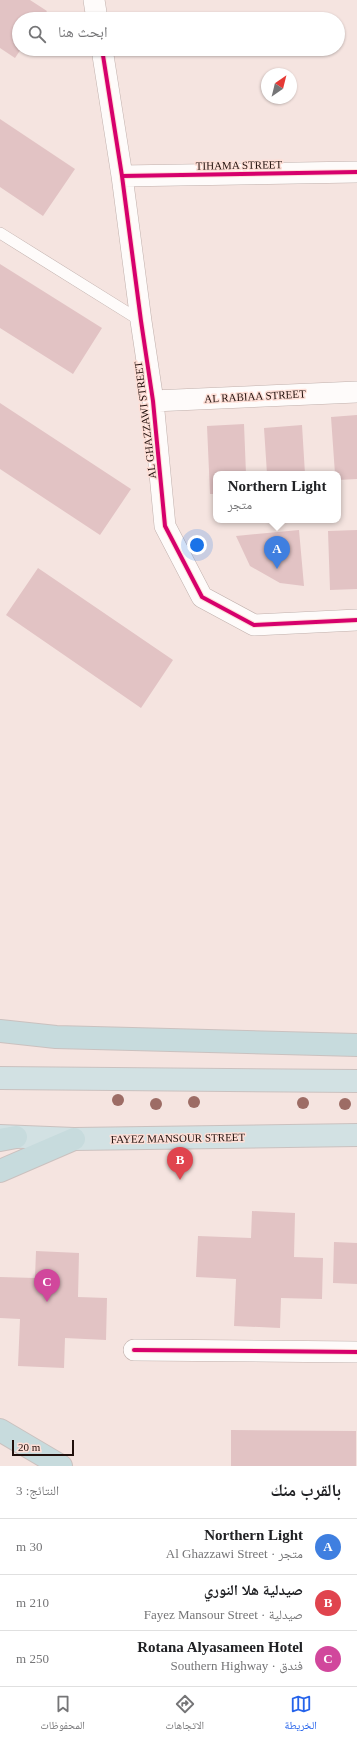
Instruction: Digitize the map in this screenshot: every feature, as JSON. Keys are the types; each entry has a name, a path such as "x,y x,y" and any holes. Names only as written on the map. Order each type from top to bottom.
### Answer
{"highway":[{"path":"0,1031 56,1037 357,1045"},
{"path":"0,1078 357,1081"},
{"name":"FAYEZ MANSOUR STREET","path":"5,1138 74,1139 357,1135"},
{"path":"0,1171 74,1139"},
{"path":"0,1430 61,1466"}],"street":[{"path":"94,0 96,12"},
{"name":"AL GHAZZAWI STREET","path":"103,56 122,176 153,401 165,526 202,596 254,625 357,620"},
{"name":"TIHAMA STREET","path":"122,176 357,172"},
{"name":"AL RABIAA STREET","path":"153,401 357,392"},
{"path":"134,1350 357,1352"}],"lane":[{"path":"0,233 141,321"}],"building":[{"path":"0,0 30,0 47,11 12,12 12,56 0,48"},
{"path":"0,119 75,169 43,216 0,187"},
{"path":"0,264 102,328 73,374 0,328"},
{"path":"0,403 131,489 100,535 0,469"},
{"path":"357,415 357,479 341,480 341,471 335,471 331,417"},
{"path":"244,424 246,471 213,471 213,494 210,494 207,426"},
{"path":"302,425 305,471 267,471 264,428"},
{"path":"299,530 304,586 280,583 250,566 236,536"},
{"path":"357,530 357,589 330,590 328,531"},
{"path":"38,568 173,660 141,708 6,615"},
{"path":"252,1211 295,1213 294,1257 323,1258 322,1299 281,1298 280,1328 234,1326 236,1279 196,1277 198,1236 251,1238"},
{"path":"334,1242 357,1243 357,1284 333,1283"},
{"path":"36,1251 79,1253 78,1297 107,1298 106,1340 65,1338 64,1368 18,1366 20,1319 0,1318 0,1277 35,1278"},
{"path":"231,1430 356,1431 356,1466 231,1466"}],"cycle path":[{"path":"103,56 122,176 153,401 165,526 202,597 254,625 357,620"},
{"path":"122,176 357,172"},
{"path":"134,1350 357,1352"}],"place":[{"name":"Northern Light","path":"277,569"},
{"name":"صيدلية هلا النوري","path":"180,1180"},
{"name":"Rotana Alyasameen Hotel","path":"47,1302"}]}
